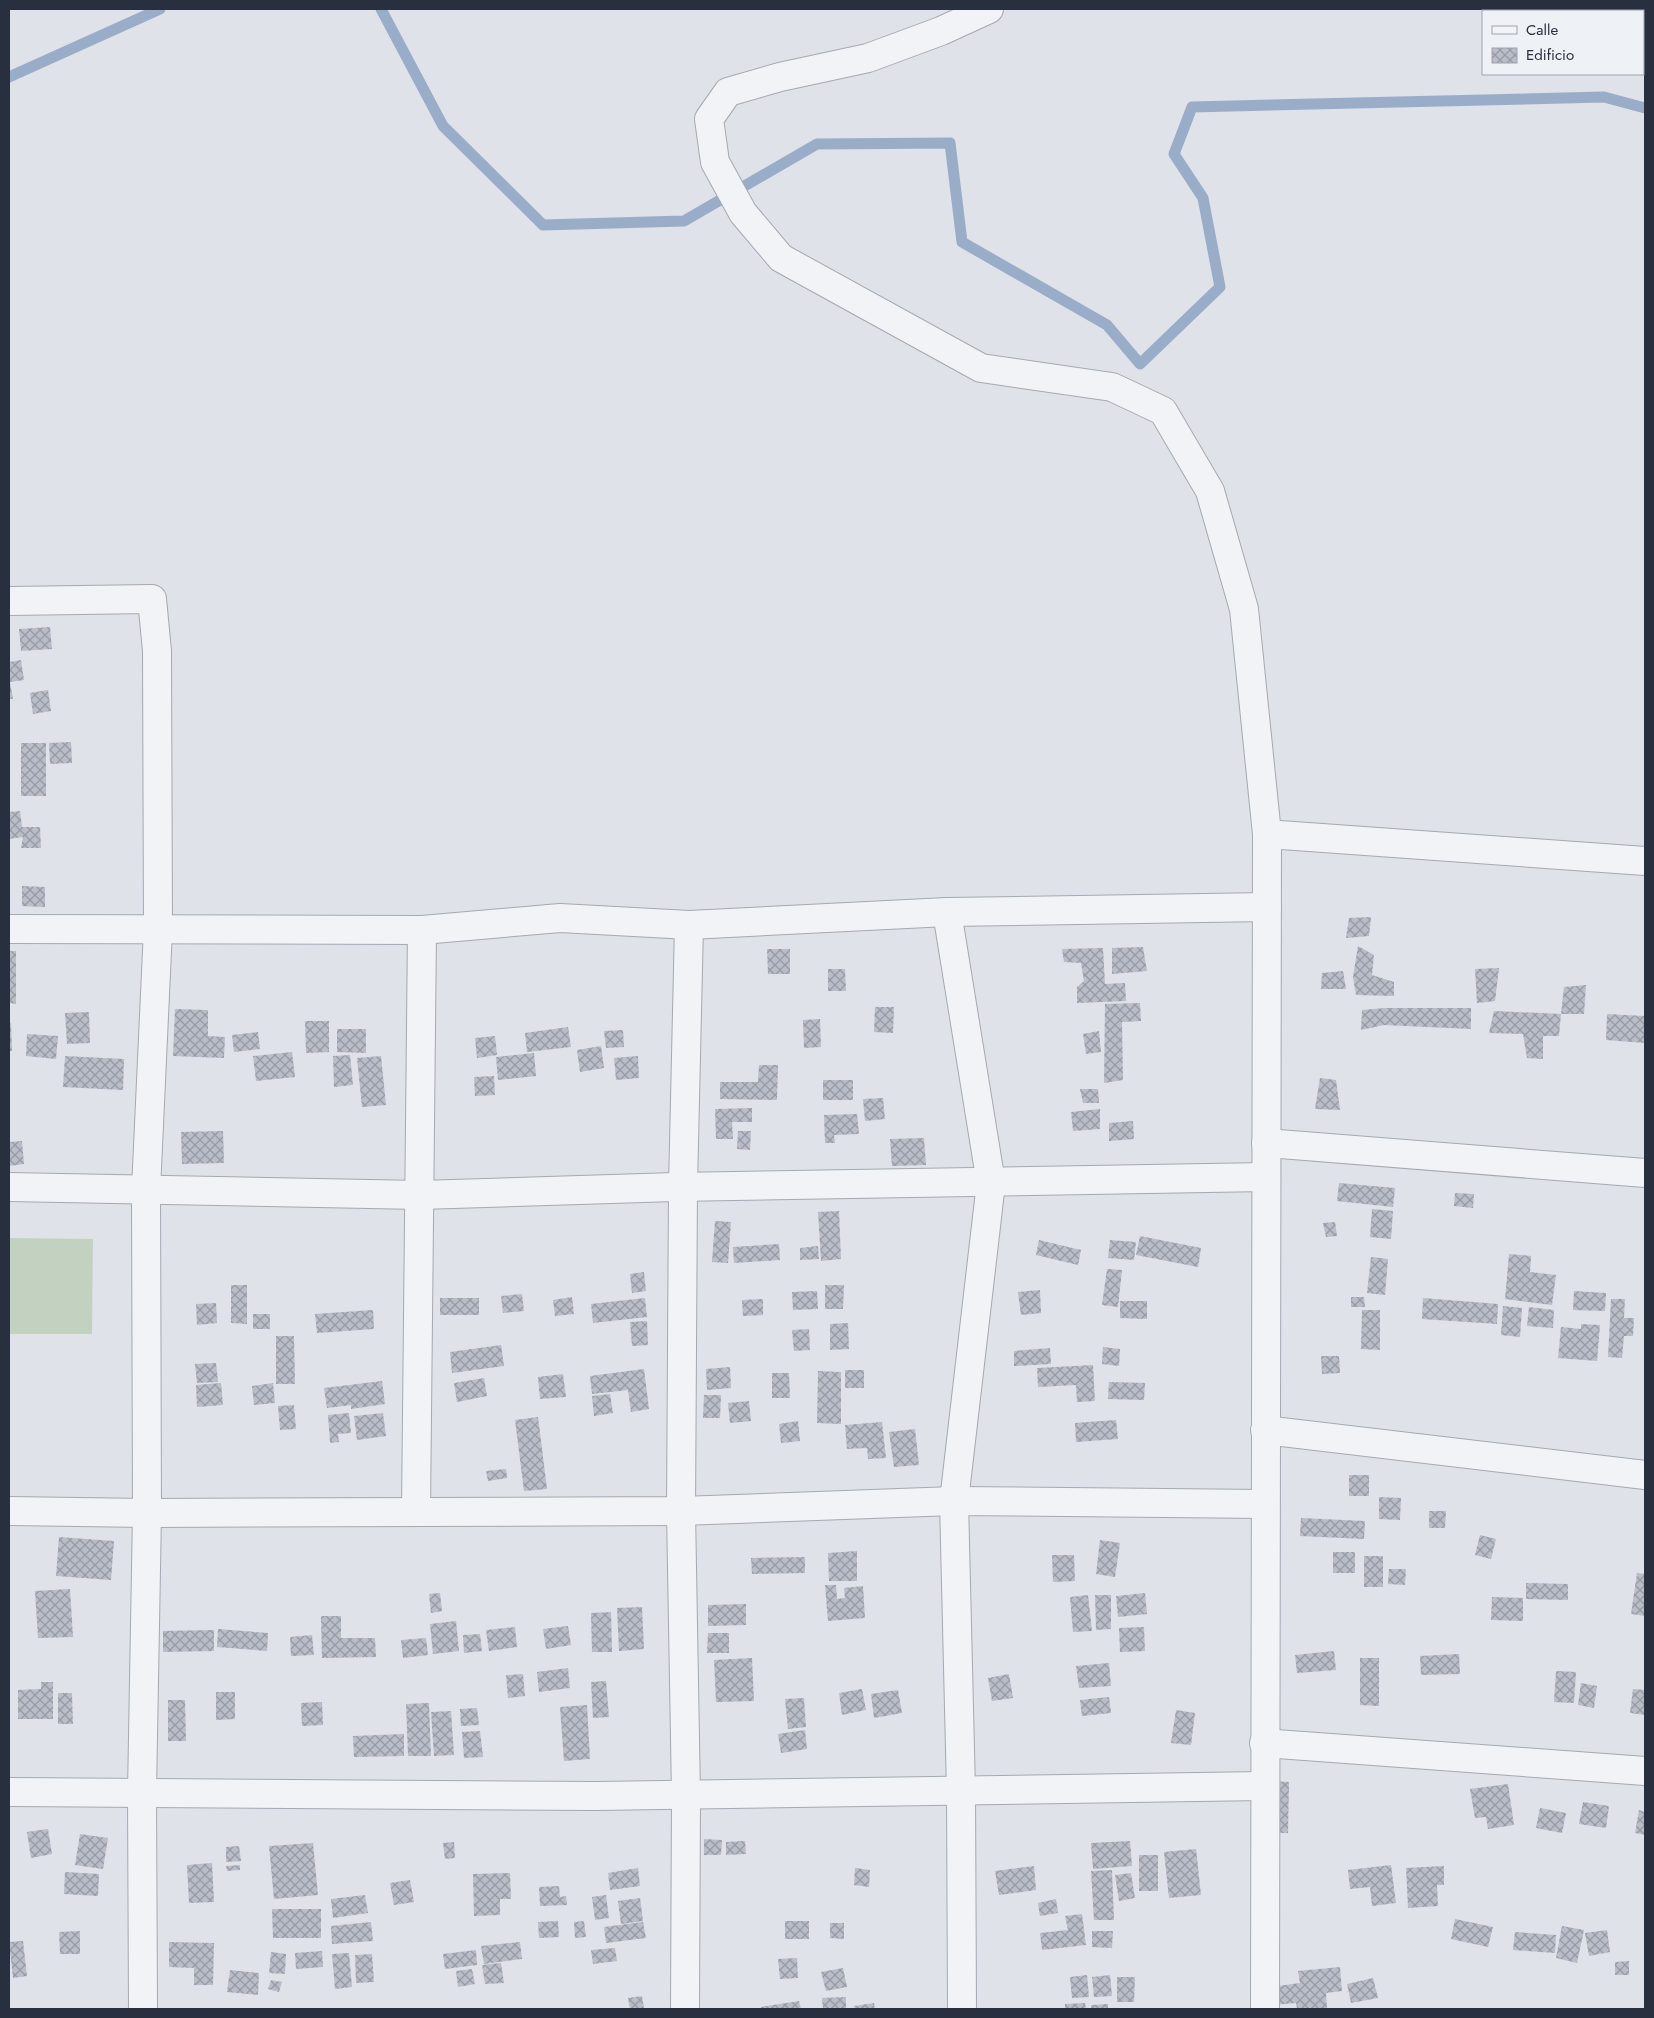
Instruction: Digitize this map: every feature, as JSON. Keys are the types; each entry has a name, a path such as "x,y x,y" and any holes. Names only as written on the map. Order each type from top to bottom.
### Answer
{"street":[{"path":"989,9 941,31 868,58 780,77 728,92 709,120 714,162 743,212 781,258 981,368 1112,387 1164,411 1210,491 1244,609 1267,834 1265,2009"},
{"path":"9,601 152,599 157,650 158,929 146,1190 147,1513 142,1793 143,2009"},
{"path":"1267,834 1645,861"},
{"path":"9,929 422,930 560,918 689,925 947,912 1267,907"},
{"path":"947,912 991,1183 954,1501 962,2009"},
{"path":"685,2009 686,1795 681,1511 682,1187 689,925"},
{"path":"416,1512 422,930"},
{"path":"1266,1143 1645,1173"},
{"path":"9,1187 420,1195 682,1187 1266,1177"},
{"path":"1265,1430 1645,1475"},
{"path":"9,1511 147,1513 681,1511 954,1501 1265,1504"},
{"path":"1264,1743 1645,1771"},
{"path":"9,1792 596,1796 1264,1786"}],"green space":[{"path":"9,1238 93,1239 92,1334 9,1334"}],"building":[{"path":"50,627 52,649 21,651 19,629"},
{"path":"21,660 24,680 10,682 13,699 9,699 9,662"},
{"path":"48,690 51,711 33,714 30,693"},
{"path":"71,742 72,763 50,764 49,743"},
{"path":"21,743 46,743 46,796 21,796"},
{"path":"20,811 22,827 40,827 41,848 21,848 23,837 9,839 9,812"},
{"path":"22,886 45,887 45,907 22,906"},
{"path":"1371,917 1369,936 1346,938 1349,918"},
{"path":"1358,946 1374,955 1372,975 1394,982 1394,996 1356,995 1353,977"},
{"path":"1143,947 1147,971 1112,974 1112,948"},
{"path":"1103,948 1105,984 1125,983 1126,1001 1077,1003 1077,987 1084,981 1081,963 1064,962 1062,949"},
{"path":"767,949 790,949 790,974 768,974"},
{"path":"9,951 16,951 16,1004 9,1003"},
{"path":"1499,968 1495,1001 1477,1003 1475,969"},
{"path":"828,969 845,969 846,991 828,991"},
{"path":"1343,971 1346,989 1321,989 1322,973"},
{"path":"1586,985 1584,1014 1561,1014 1564,987"},
{"path":"1140,1003 1141,1021 1122,1022 1123,1080 1104,1083 1105,1004"},
{"path":"875,1007 894,1007 893,1033 874,1032"},
{"path":"1385,1008 1471,1008 1471,1029 1384,1025 1361,1030 1362,1010"},
{"path":"175,1009 208,1010 208,1036 225,1037 224,1058 173,1056"},
{"path":"1494,1011 1561,1014 1559,1036 1543,1036 1543,1059 1527,1058 1523,1034 1489,1033"},
{"path":"89,1012 90,1043 67,1044 65,1013"},
{"path":"1607,1014 1645,1016 1645,1043 1606,1040"},
{"path":"820,1019 821,1047 804,1048 803,1020"},
{"path":"305,1021 329,1021 329,1052 306,1053"},
{"path":"9,1023 11,1023 12,1051 9,1051"},
{"path":"568,1027 571,1047 527,1052 525,1033"},
{"path":"337,1029 366,1029 366,1053 337,1052"},
{"path":"623,1030 624,1047 606,1048 604,1031"},
{"path":"1099,1031 1101,1052 1086,1054 1083,1034"},
{"path":"258,1032 260,1049 234,1052 232,1035"},
{"path":"27,1034 58,1036 56,1059 26,1056"},
{"path":"495,1036 497,1055 477,1058 475,1038"},
{"path":"601,1046 604,1068 580,1072 577,1050"},
{"path":"292,1052 295,1077 256,1081 253,1056"},
{"path":"534,1053 536,1076 498,1080 496,1057"},
{"path":"350,1055 353,1085 334,1087 333,1056"},
{"path":"65,1056 124,1059 123,1090 63,1087"},
{"path":"381,1056 386,1105 362,1107 357,1058"},
{"path":"638,1056 639,1078 616,1080 614,1058"},
{"path":"759,1065 778,1065 777,1100 720,1099 720,1082 758,1082"},
{"path":"494,1076 495,1095 475,1096 474,1077"},
{"path":"1320,1078 1336,1080 1340,1110 1315,1109"},
{"path":"823,1080 853,1080 853,1100 823,1100"},
{"path":"1080,1089 1098,1089 1099,1103 1083,1103"},
{"path":"883,1098 885,1119 865,1121 863,1099"},
{"path":"752,1108 752,1122 732,1122 733,1139 716,1139 715,1109"},
{"path":"1100,1109 1100,1129 1073,1131 1071,1112"},
{"path":"857,1114 859,1134 834,1135 835,1143 825,1143 824,1115"},
{"path":"1133,1121 1134,1139 1109,1141 1109,1123"},
{"path":"223,1131 224,1163 182,1164 181,1132"},
{"path":"738,1131 751,1131 750,1150 737,1149"},
{"path":"924,1138 926,1165 892,1166 890,1139"},
{"path":"22,1141 24,1164 9,1166 9,1142"},
{"path":"1339,1183 1395,1188 1393,1207 1337,1201"},
{"path":"1455,1193 1474,1194 1473,1208 1454,1206"},
{"path":"1372,1209 1393,1211 1391,1239 1370,1237"},
{"path":"839,1211 841,1259 821,1261 818,1212"},
{"path":"715,1221 731,1222 728,1263 712,1262"},
{"path":"1335,1222 1337,1236 1326,1237 1323,1223"},
{"path":"1140,1236 1201,1248 1198,1267 1136,1255"},
{"path":"1039,1240 1081,1250 1078,1265 1036,1255"},
{"path":"1110,1240 1136,1242 1134,1260 1108,1258"},
{"path":"779,1244 780,1260 734,1263 733,1247"},
{"path":"818,1246 819,1259 800,1260 800,1248"},
{"path":"1509,1254 1531,1256 1530,1272 1556,1275 1552,1305 1505,1299"},
{"path":"1371,1257 1388,1259 1385,1295 1367,1293"},
{"path":"1107,1269 1122,1270 1118,1307 1102,1305"},
{"path":"644,1272 646,1291 632,1293 630,1274"},
{"path":"231,1285 247,1285 247,1324 231,1323"},
{"path":"825,1285 844,1285 843,1309 825,1309"},
{"path":"1040,1290 1041,1313 1021,1315 1018,1292"},
{"path":"817,1291 818,1309 793,1310 792,1292"},
{"path":"1574,1291 1606,1293 1605,1311 1573,1310"},
{"path":"522,1294 524,1311 503,1313 501,1296"},
{"path":"572,1297 574,1314 555,1316 553,1300"},
{"path":"1351,1297 1364,1297 1365,1307 1351,1307"},
{"path":"440,1298 479,1298 479,1315 440,1315"},
{"path":"645,1298 647,1317 593,1323 591,1304"},
{"path":"1423,1298 1498,1304 1497,1324 1422,1319"},
{"path":"763,1299 763,1315 743,1316 742,1300"},
{"path":"1611,1299 1625,1299 1624,1318 1634,1318 1633,1336 1624,1336 1622,1358 1608,1357"},
{"path":"1120,1301 1147,1301 1147,1319 1120,1318"},
{"path":"216,1303 217,1323 197,1325 196,1304"},
{"path":"1503,1306 1522,1308 1520,1337 1501,1335"},
{"path":"1529,1307 1554,1310 1553,1328 1527,1326"},
{"path":"373,1310 374,1329 317,1333 315,1314"},
{"path":"1362,1310 1380,1310 1380,1350 1361,1349"},
{"path":"253,1314 270,1314 270,1329 253,1329"},
{"path":"647,1321 648,1345 632,1346 630,1322"},
{"path":"848,1323 849,1349 830,1350 830,1324"},
{"path":"1581,1324 1600,1325 1597,1361 1558,1358 1561,1327 1581,1329"},
{"path":"809,1329 810,1350 794,1351 792,1330"},
{"path":"276,1336 294,1336 295,1384 276,1384"},
{"path":"501,1345 504,1366 452,1373 450,1352"},
{"path":"1103,1347 1120,1349 1119,1366 1102,1364"},
{"path":"1050,1348 1051,1364 1014,1366 1014,1351"},
{"path":"1321,1356 1339,1356 1340,1373 1322,1374"},
{"path":"216,1363 218,1382 197,1383 195,1364"},
{"path":"1093,1365 1095,1401 1077,1402 1076,1385 1038,1387 1037,1368"},
{"path":"730,1367 731,1388 707,1390 706,1369"},
{"path":"644,1369 649,1409 631,1412 628,1390 592,1394 590,1376"},
{"path":"845,1370 864,1370 864,1388 845,1388"},
{"path":"818,1371 841,1372 841,1424 817,1423"},
{"path":"772,1373 789,1373 790,1398 772,1398"},
{"path":"563,1374 566,1397 540,1399 538,1377"},
{"path":"484,1378 487,1396 457,1402 454,1383"},
{"path":"382,1381 385,1404 351,1409 351,1405 327,1408 324,1388"},
{"path":"1109,1382 1145,1383 1144,1400 1108,1399"},
{"path":"221,1383 223,1405 197,1407 196,1385"},
{"path":"273,1383 275,1403 254,1405 252,1386"},
{"path":"610,1394 613,1413 594,1416 592,1396"},
{"path":"704,1395 721,1395 720,1418 703,1418"},
{"path":"749,1401 751,1421 730,1423 728,1403"},
{"path":"294,1405 296,1429 280,1430 278,1406"},
{"path":"349,1413 351,1433 338,1434 339,1442 330,1443 328,1415"},
{"path":"383,1413 386,1436 357,1440 354,1416"},
{"path":"538,1417 547,1489 524,1491 515,1420"},
{"path":"1116,1420 1118,1439 1076,1442 1075,1423"},
{"path":"798,1421 800,1441 781,1443 779,1424"},
{"path":"882,1422 886,1458 868,1459 867,1448 847,1449 845,1425"},
{"path":"915,1429 919,1465 894,1467 889,1432"},
{"path":"506,1469 507,1478 488,1481 486,1471"},
{"path":"1349,1475 1369,1475 1369,1496 1349,1496"},
{"path":"1379,1497 1401,1498 1400,1520 1379,1519"},
{"path":"1429,1511 1446,1511 1445,1528 1429,1528"},
{"path":"1301,1518 1365,1521 1364,1539 1300,1536"},
{"path":"1480,1535 1496,1539 1491,1559 1475,1555"},
{"path":"59,1537 114,1541 111,1580 56,1576"},
{"path":"1100,1540 1120,1543 1115,1577 1096,1574"},
{"path":"857,1551 857,1581 829,1581 828,1553"},
{"path":"1333,1552 1355,1552 1355,1573 1333,1573"},
{"path":"1052,1555 1074,1555 1075,1581 1053,1582"},
{"path":"1364,1556 1383,1556 1383,1587 1364,1587"},
{"path":"805,1557 805,1573 752,1574 751,1558"},
{"path":"1389,1569 1406,1569 1405,1585 1388,1584"},
{"path":"1637,1573 1645,1574 1645,1616 1631,1614"},
{"path":"1526,1583 1568,1584 1568,1600 1526,1599"},
{"path":"825,1585 836,1585 837,1599 845,1598 844,1588 863,1586 865,1618 828,1621"},
{"path":"70,1589 73,1637 38,1638 35,1591"},
{"path":"440,1593 442,1611 431,1613 429,1594"},
{"path":"1145,1593 1147,1614 1118,1617 1116,1596"},
{"path":"1088,1595 1092,1631 1073,1632 1070,1597"},
{"path":"1095,1595 1111,1595 1111,1629 1096,1630"},
{"path":"1492,1597 1523,1598 1523,1621 1491,1620"},
{"path":"746,1604 746,1625 708,1626 708,1605"},
{"path":"642,1607 644,1649 619,1651 617,1608"},
{"path":"611,1612 612,1652 592,1652 591,1613"},
{"path":"321,1616 341,1616 341,1638 375,1638 376,1657 322,1658"},
{"path":"456,1621 459,1651 433,1654 430,1624"},
{"path":"568,1626 571,1645 546,1649 543,1629"},
{"path":"515,1627 517,1647 489,1651 486,1630"},
{"path":"1144,1627 1145,1651 1120,1652 1119,1628"},
{"path":"218,1629 268,1633 267,1651 217,1647"},
{"path":"214,1630 214,1651 163,1652 163,1631"},
{"path":"708,1633 729,1633 729,1653 707,1653"},
{"path":"480,1634 482,1651 464,1653 463,1635"},
{"path":"312,1635 314,1655 291,1656 290,1637"},
{"path":"426,1638 428,1655 403,1658 401,1640"},
{"path":"1334,1651 1336,1670 1297,1673 1295,1655"},
{"path":"1459,1654 1460,1674 1421,1675 1420,1656"},
{"path":"752,1658 754,1701 716,1702 714,1660"},
{"path":"1360,1658 1379,1658 1379,1706 1360,1705"},
{"path":"1109,1663 1111,1686 1079,1688 1076,1666"},
{"path":"568,1668 570,1688 539,1692 537,1672"},
{"path":"1556,1671 1576,1672 1574,1703 1554,1702"},
{"path":"523,1674 525,1696 508,1698 506,1675"},
{"path":"1009,1674 1013,1698 992,1701 988,1678"},
{"path":"606,1681 609,1717 593,1718 591,1682"},
{"path":"41,1682 53,1682 53,1719 18,1719 18,1690 41,1689"},
{"path":"1581,1683 1597,1686 1594,1708 1578,1705"},
{"path":"862,1689 866,1710 842,1715 839,1693"},
{"path":"1633,1689 1645,1690 1645,1715 1630,1713"},
{"path":"898,1690 902,1713 874,1718 871,1694"},
{"path":"216,1692 235,1692 235,1719 216,1720"},
{"path":"58,1693 72,1693 73,1724 58,1724"},
{"path":"1109,1697 1111,1713 1082,1716 1080,1700"},
{"path":"804,1698 806,1727 788,1729 785,1699"},
{"path":"168,1700 185,1700 186,1741 168,1741"},
{"path":"322,1702 323,1725 302,1726 301,1703"},
{"path":"429,1703 431,1756 408,1756 406,1704"},
{"path":"587,1705 590,1759 564,1761 560,1707"},
{"path":"477,1708 479,1725 461,1726 460,1709"},
{"path":"1176,1710 1195,1713 1191,1745 1171,1743"},
{"path":"451,1711 454,1755 434,1756 431,1712"},
{"path":"805,1730 807,1749 781,1753 778,1734"},
{"path":"480,1731 483,1757 464,1758 462,1732"},
{"path":"404,1734 404,1756 354,1757 353,1736"},
{"path":"1270,1781 1289,1782 1288,1833 1269,1833"},
{"path":"1508,1784 1514,1825 1488,1829 1486,1817 1475,1818 1470,1789"},
{"path":"1583,1802 1609,1806 1606,1828 1579,1824"},
{"path":"1540,1808 1566,1813 1562,1833 1536,1828"},
{"path":"1639,1810 1645,1812 1645,1835 1635,1833"},
{"path":"48,1829 52,1854 31,1858 27,1832"},
{"path":"80,1834 108,1838 103,1869 75,1865"},
{"path":"704,1839 722,1840 721,1855 704,1855"},
{"path":"745,1841 746,1854 726,1855 726,1842"},
{"path":"1130,1841 1132,1866 1093,1869 1091,1843"},
{"path":"454,1842 455,1858 445,1859 443,1843"},
{"path":"313,1843 318,1895 274,1899 269,1846"},
{"path":"239,1846 241,1861 226,1862 226,1847"},
{"path":"1196,1849 1201,1895 1169,1898 1164,1852"},
{"path":"1139,1855 1158,1855 1158,1891 1139,1891"},
{"path":"212,1863 214,1902 189,1903 187,1865"},
{"path":"240,1865 240,1870 227,1871 226,1866"},
{"path":"1391,1865 1396,1903 1372,1906 1370,1887 1350,1889 1348,1870"},
{"path":"1034,1866 1036,1890 999,1895 995,1871"},
{"path":"1444,1866 1444,1885 1437,1885 1438,1906 1408,1908 1406,1868"},
{"path":"638,1868 640,1886 610,1890 608,1873"},
{"path":"855,1868 870,1870 869,1887 854,1885"},
{"path":"1112,1870 1114,1920 1094,1920 1091,1871"},
{"path":"65,1872 99,1874 98,1896 64,1894"},
{"path":"510,1873 511,1899 500,1899 500,1915 474,1916 473,1874"},
{"path":"1131,1873 1135,1898 1119,1901 1115,1875"},
{"path":"410,1880 414,1902 394,1905 390,1883"},
{"path":"559,1886 560,1897 566,1896 567,1905 540,1906 539,1887"},
{"path":"365,1895 368,1913 333,1918 331,1899"},
{"path":"606,1895 609,1918 595,1920 592,1897"},
{"path":"640,1898 643,1921 621,1924 618,1901"},
{"path":"1056,1899 1058,1913 1040,1916 1038,1903"},
{"path":"272,1909 321,1909 321,1938 273,1938"},
{"path":"1082,1914 1086,1945 1042,1950 1040,1933 1068,1930 1065,1916"},
{"path":"1455,1919 1493,1927 1488,1947 1451,1939"},
{"path":"558,1921 559,1937 539,1938 538,1922"},
{"path":"584,1921 586,1937 575,1938 574,1922"},
{"path":"785,1921 809,1921 809,1939 785,1939"},
{"path":"371,1922 373,1941 332,1944 331,1926"},
{"path":"643,1922 646,1938 606,1943 604,1927"},
{"path":"830,1923 844,1923 844,1939 830,1938"},
{"path":"1562,1926 1584,1930 1577,1963 1556,1958"},
{"path":"1607,1930 1610,1952 1589,1956 1585,1933"},
{"path":"80,1931 80,1954 60,1954 59,1932"},
{"path":"1092,1931 1113,1931 1112,1948 1092,1947"},
{"path":"1515,1932 1556,1935 1555,1953 1513,1950"},
{"path":"23,1941 27,1976 13,1978 9,1942"},
{"path":"169,1942 214,1943 213,1985 194,1985 194,1968 169,1967"},
{"path":"520,1942 522,1959 484,1964 481,1946"},
{"path":"615,1948 617,1961 593,1964 591,1950"},
{"path":"476,1950 477,1965 445,1969 443,1954"},
{"path":"322,1951 323,1967 296,1969 295,1953"},
{"path":"271,1952 286,1954 285,1974 269,1973"},
{"path":"349,1953 352,1987 335,1989 332,1954"},
{"path":"372,1954 374,1982 356,1983 355,1955"},
{"path":"797,1958 798,1978 780,1979 778,1959"},
{"path":"1629,1961 1629,1975 1615,1975 1615,1962"},
{"path":"501,1963 504,1983 485,1984 482,1965"},
{"path":"1340,1967 1342,1991 1326,1993 1327,2009 1297,2009 1296,2003 1272,2005 1270,1987 1300,1983 1298,1971"},
{"path":"843,1968 847,1987 826,1991 821,1972"},
{"path":"472,1969 475,1984 458,1987 456,1971"},
{"path":"230,1970 259,1973 258,1995 227,1992"},
{"path":"1087,1975 1089,1997 1072,1998 1070,1977"},
{"path":"1110,1975 1112,1996 1094,1997 1092,1977"},
{"path":"1117,1977 1135,1977 1134,2002 1117,2002"},
{"path":"1373,1978 1378,1998 1351,2003 1347,1984"},
{"path":"271,1980 282,1982 279,1992 268,1989"},
{"path":"642,1996 644,2009 630,2009 628,1998"},
{"path":"846,1997 846,2009 823,2009 822,1998"},
{"path":"799,2001 801,2009 761,2009 761,2007"},
{"path":"874,2003 875,2009 855,2009 854,2006"},
{"path":"1085,2003 1086,2009 1065,2009 1065,2004"},
{"path":"1108,2004 1108,2009 1091,2009 1091,2005"}],"waterway":[{"path":"9,77 160,9"},
{"path":"381,9 443,126 543,225 684,221 817,144 950,143 962,242 1107,325 1140,364 1220,287 1203,198 1174,154 1192,107 1604,97 1645,108"}]}
